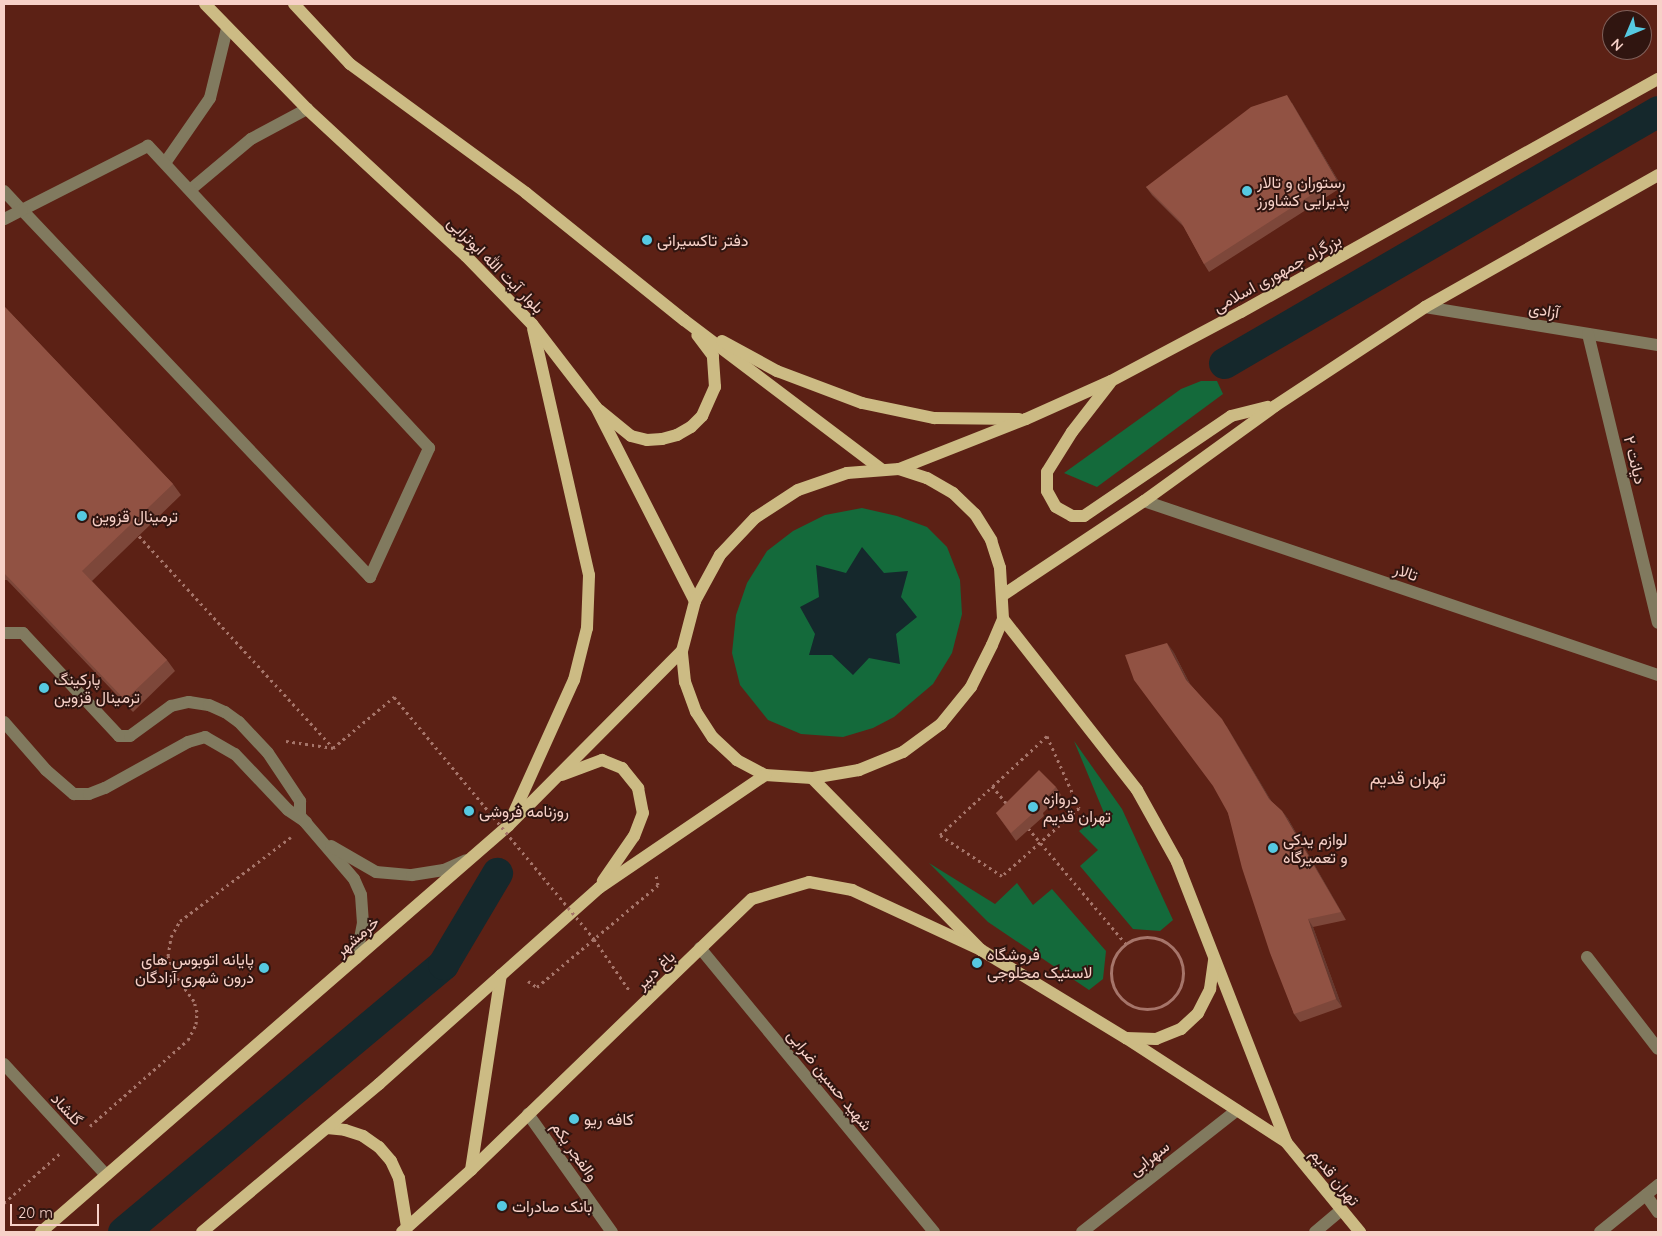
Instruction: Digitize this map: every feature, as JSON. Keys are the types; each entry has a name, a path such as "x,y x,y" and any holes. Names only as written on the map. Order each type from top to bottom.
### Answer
{"main road":[{"name":"بلوار آیت الله ابوترابی","path":"205,4 307,109 466,256 532,324 596,407 695,601"},
{"path":"294,4 350,64 526,193 684,320 882,470"},
{"name":"بزرگراه جمهوری اسلامی","path":"898,469 1026,419 1111,381 1241,312 1658,79"},
{"path":"1003,595 1144,501 1274,406 1425,308 1658,175"},
{"path":"596,407 632,436 647,440 677,435 691,427 702,416 716,387 714,356 684,320"},
{"path":"684,320 777,371 862,403 934,418 1026,419"},
{"path":"508,826 574,680 587,628 589,574 532,324"},
{"path":"1111,381 1072,432 1047,472 1047,490 1056,507 1072,516 1084,516 1231,416 1274,406"},
{"path":"898,469 927,478 953,493 975,514 991,540 1000,568 1003,619 971,687 941,724 903,752 859,770 812,778 765,774 737,760 714,738 696,712 685,682 682,651 695,601 720,556 755,518 798,490 847,473 898,469"},
{"path":"1003,619 1137,790 1177,862 1286,1142"},
{"name":"خرمشهر","path":"41,1232 508,826 682,651"},
{"path":"557,776 602,760 622,768 638,788 643,813 634,836 599,888"},
{"path":"202,1232 327,1128 599,888 765,774"},
{"path":"812,778 981,950 1126,1038 1286,1142"},
{"name":"باغ دبیر","path":"404,1229 471,1170 752,899 809,882 852,890 981,950"},
{"path":"1126,1038 1156,1039 1181,1029 1198,1013 1210,989 1214,957"},
{"path":"471,1170 501,975"},
{"path":"327,1128 346,1130 363,1136 378,1147 391,1161 399,1178 404,1229"},
{"name":"تهران قدیم","path":"1286,1142 1360,1232"}],"street":[{"path":"165,163 210,98 227,28"},
{"path":"190,190 251,139 307,109"},
{"path":"4,191 22,210 370,577 429,448 148,146 22,210 4,219"},
{"name":"آزادی","path":"1425,308 1658,345"},
{"name":"دیانت ۲","path":"1588,334 1658,623"},
{"name":"تالار","path":"1144,501 1658,675"},
{"path":"4,633 23,633 119,736 130,736 171,706 189,702 209,705 225,712 252,735 268,753 300,801 304,821 354,879 361,894 363,923 356,958"},
{"path":"4,722 46,770 74,794 89,794 106,788 188,742 205,737 235,754 288,810 304,821 325,842 376,872 412,875 444,870 471,858"},
{"name":"شهید حسین ضرابی","path":"700,948 934,1232"},
{"path":"1587,957 1658,1049"},
{"name":"گلشاد","path":"4,1064 106,1175"},
{"name":"سهرابی","path":"1082,1232 1237,1110"},
{"name":"والفجر یکم","path":"528,1114 612,1232"},
{"path":"1600,1232 1658,1185"},
{"path":"1646,1195 1658,1212"},
{"path":"1315,1232 1341,1210"}],"path":[{"path":"139,536 333,748"},
{"path":"252,735 333,748 394,697 594,939 640,1007"},
{"path":"1047,736 1079,808 1002,876 940,835 992,786 1047,736"},
{"path":"992,786 1010,807"},
{"path":"4,1203 188,1040 196,1024 197,1012 194,1001 176,976 168,956 171,937 180,921 304,821"},
{"path":"1022,821 1126,944"},
{"path":"538,987 658,885"},
{"path":"1150,937 1162,940 1172,947 1179,956 1183,978 1173,998 1163,1005 1147,1009 1130,1005 1121,998 1114,988 1111,976 1117,952 1126,944 1137,938 1150,937"}],"green space":[{"path":"1201,381 1217,381 1223,394 1097,487 1064,473 1181,389"},
{"path":"862,508 897,516 927,527 947,547 960,580 962,614 952,653 933,684 894,717 873,728 843,737 801,734 768,720 740,685 732,653 736,615 747,583 767,551 793,531 825,515"},
{"path":"1074,741 1122,809 1173,920 1160,931 1133,929 1080,866 1098,850 1079,831 1104,813"},
{"path":"929,863 995,904 1017,883 1033,905 1052,889 1106,951 1103,979 1089,990 988,922"}],"water":[{"path":"862,547 884,573 908,571 901,597 917,617 896,634 900,664 869,658 853,675 832,655 809,655 815,634 800,607 819,597 816,565 846,573"}],"building":[{"name":"رستوران و تالار پذیرایی کشاورز","path":"1287,95 1336,179 1204,264 1181,222 1146,187 1251,107"},
{"name":"ترمینال قزوین","path":"4,306 173,484 82,571 167,660 125,700 4,573"},
{"name":"لوازم یدکی و تعمیرگاه","path":"1167,643 1186,680 1222,719 1269,799 1282,811 1341,912 1308,919 1336,999 1294,1014 1270,953 1242,868 1228,813 1213,786 1134,680 1125,655"},
{"path":"1039,770 1056,787 1037,806 1039,808 1011,833 996,813"}],"waterway":[{"path":"1224,363 1658,111"},
{"path":"123,1232 443,964 497,873"}],"place":[{"name":"رستوران و تالار پذیرایی کشاورز","path":"1247,191"},
{"name":"دفتر تاکسیرانی","path":"647,240"},
{"name":"ترمینال قزوین","path":"82,516"},
{"name":"پارکینگ ترمینال قزوین","path":"44,688"},
{"name":"دروازه تهران قدیم","path":"1033,807"},
{"name":"روزنامه فروشی","path":"469,811"},
{"name":"لوازم یدکی و تعمیرگاه","path":"1273,848"},
{"name":"فروشگاه لاستیک محلوجی","path":"977,963"},
{"name":"پایانه اتوبوس های درون شهری آزادگان","path":"264,968"},
{"name":"کافه ریو","path":"574,1119"},
{"name":"بانک صادرات","path":"502,1206"}],"district":[{"name":"تهران قدیم","path":"1408,778"}]}
